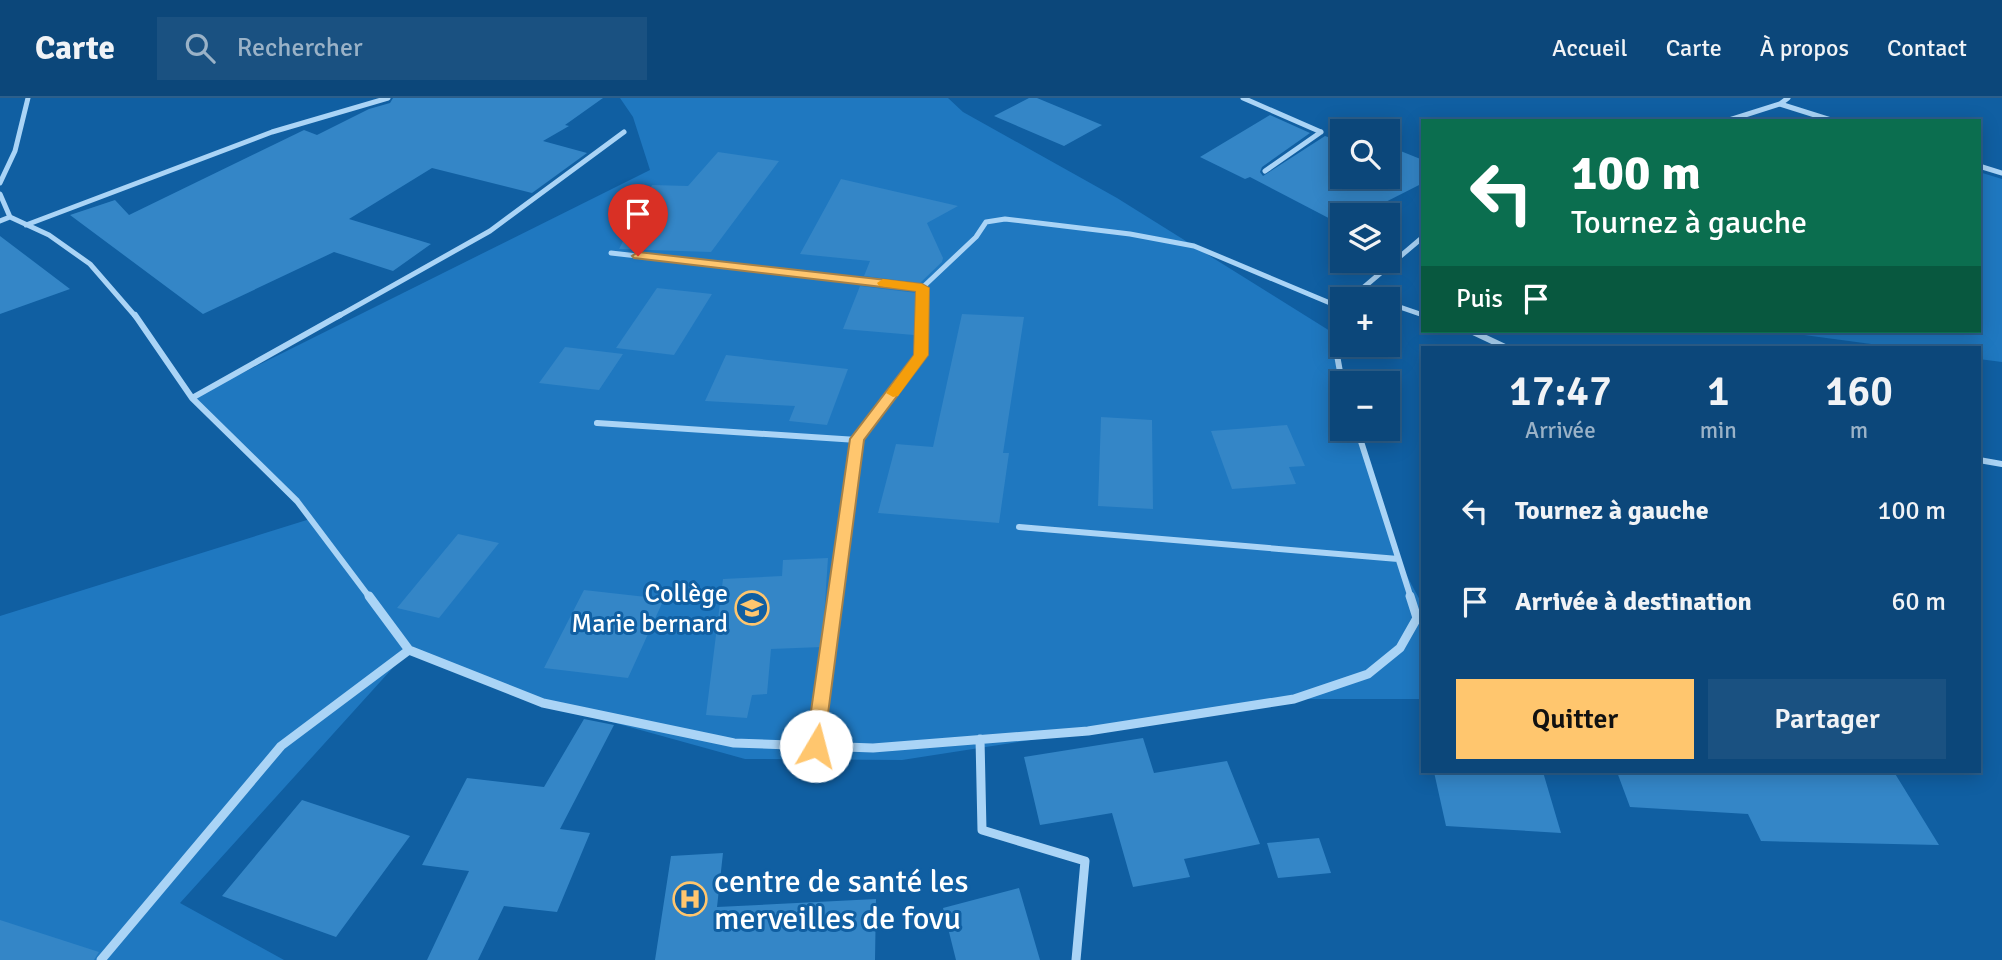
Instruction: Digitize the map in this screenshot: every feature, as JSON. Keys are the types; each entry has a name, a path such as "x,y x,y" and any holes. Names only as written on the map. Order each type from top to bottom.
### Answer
{"street":[{"path":"0,183 15,151 28,98"},
{"path":"26,225 272,132 388,98"},
{"path":"1243,98 1321,132 1265,171"},
{"path":"1732,119 1780,104 1788,98"},
{"path":"1780,104 1827,119"},
{"path":"192,398 490,231 624,132"},
{"path":"1981,167 2002,173"},
{"path":"0,194 10,217 49,235 90,264 139,320 192,398 297,501 409,650 543,703 734,743 873,748 1088,731 1294,699 1368,674 1400,648 1417,618 1361,441"},
{"path":"0,221 10,217"},
{"path":"816,746 857,439 921,355 922,288 975,237 986,222 1005,219 1130,233 1194,246 1330,303"},
{"path":"1366,287 1421,239"},
{"path":"611,253 922,288"},
{"path":"1400,307 1421,314"},
{"path":"1475,333 1503,346"},
{"path":"597,424 857,439"},
{"path":"1981,460 2002,464"},
{"path":"1018,527 1398,559"},
{"path":"101,960 281,746 409,650"},
{"path":"980,739 982,831 1085,861 1076,960"}],"shaded area":[{"path":"620,98 948,98 963,112 1117,198 1330,331 1330,357 1340,357 1341,371 1330,371 1330,441 1361,441 1398,559 1421,602 1421,699 1294,699 902,760 745,759 543,703 409,650 180,903 284,960 0,960 0,616 310,519 192,398 650,170 633,117"},
{"path":"1981,173 2002,179 2002,362 1981,359 1981,346 1886,346 1789,333 1981,333"}],"building":[{"path":"393,98 603,98 565,125 569,126 543,141 587,153 532,193 432,168 349,219 431,244 393,271 334,252 203,314 70,215 115,200 129,215 304,130 317,135 369,109 390,103"},
{"path":"1029,98 1037,98 1102,125 1064,146 994,116"},
{"path":"1270,115 1310,133 1262,167 1260,172 1263,176 1325,136 1330,138 1330,189 1400,189 1400,151 1421,159 1421,184 1384,203 1330,203 1330,219 1250,177 1245,179 1200,157"},
{"path":"718,152 779,161 711,252 619,249 652,185 688,186"},
{"path":"841,179 958,206 927,223 943,258 942,262 920,283 864,276 870,261 800,254"},
{"path":"0,236 70,289 0,314"},
{"path":"860,286 917,293 914,335 843,329"},
{"path":"657,288 712,294 674,355 616,348"},
{"path":"962,314 1024,317 1003,453 1009,453 999,523 878,513 896,444 933,447"},
{"path":"565,347 623,354 599,390 539,383"},
{"path":"726,355 848,369 827,425 789,421 795,406 705,401"},
{"path":"1101,417 1152,420 1153,509 1098,506"},
{"path":"1287,425 1305,466 1289,467 1296,484 1232,489 1211,431"},
{"path":"458,534 499,543 439,618 397,608"},
{"path":"828,558 822,647 771,649 767,694 752,695 747,718 706,715 723,579 782,576 783,560"},
{"path":"584,590 664,599 628,678 544,668"},
{"path":"584,719 614,725 560,829 590,833 557,912 504,906 478,960 427,960 469,871 422,865 467,778 544,787"},
{"path":"1143,738 1154,773 1227,761 1260,844 1184,859 1190,877 1133,887 1112,813 1040,825 1024,757"},
{"path":"1434,773 1543,773 1561,833 1446,826"},
{"path":"1617,773 1895,773 1939,845 1761,841 1748,814 1630,807"},
{"path":"302,800 410,836 336,937 222,896"},
{"path":"1319,838 1331,873 1278,878 1267,843"},
{"path":"723,853 717,907 876,899 875,960 655,960 671,856"},
{"path":"1019,888 1040,960 956,960 943,908"},
{"path":"0,920 99,952 94,960 0,960"}],"slow traffic":[{"path":"883,283 922,288 921,355 893,393"}],"place":[{"name":"Collège Marie bernard","path":"752,608"},
{"name":"centre de santé les merveilles de fovu","path":"690,899"}],"route":[{"path":"638,256 922,288 921,355 857,439 816,746"}]}
